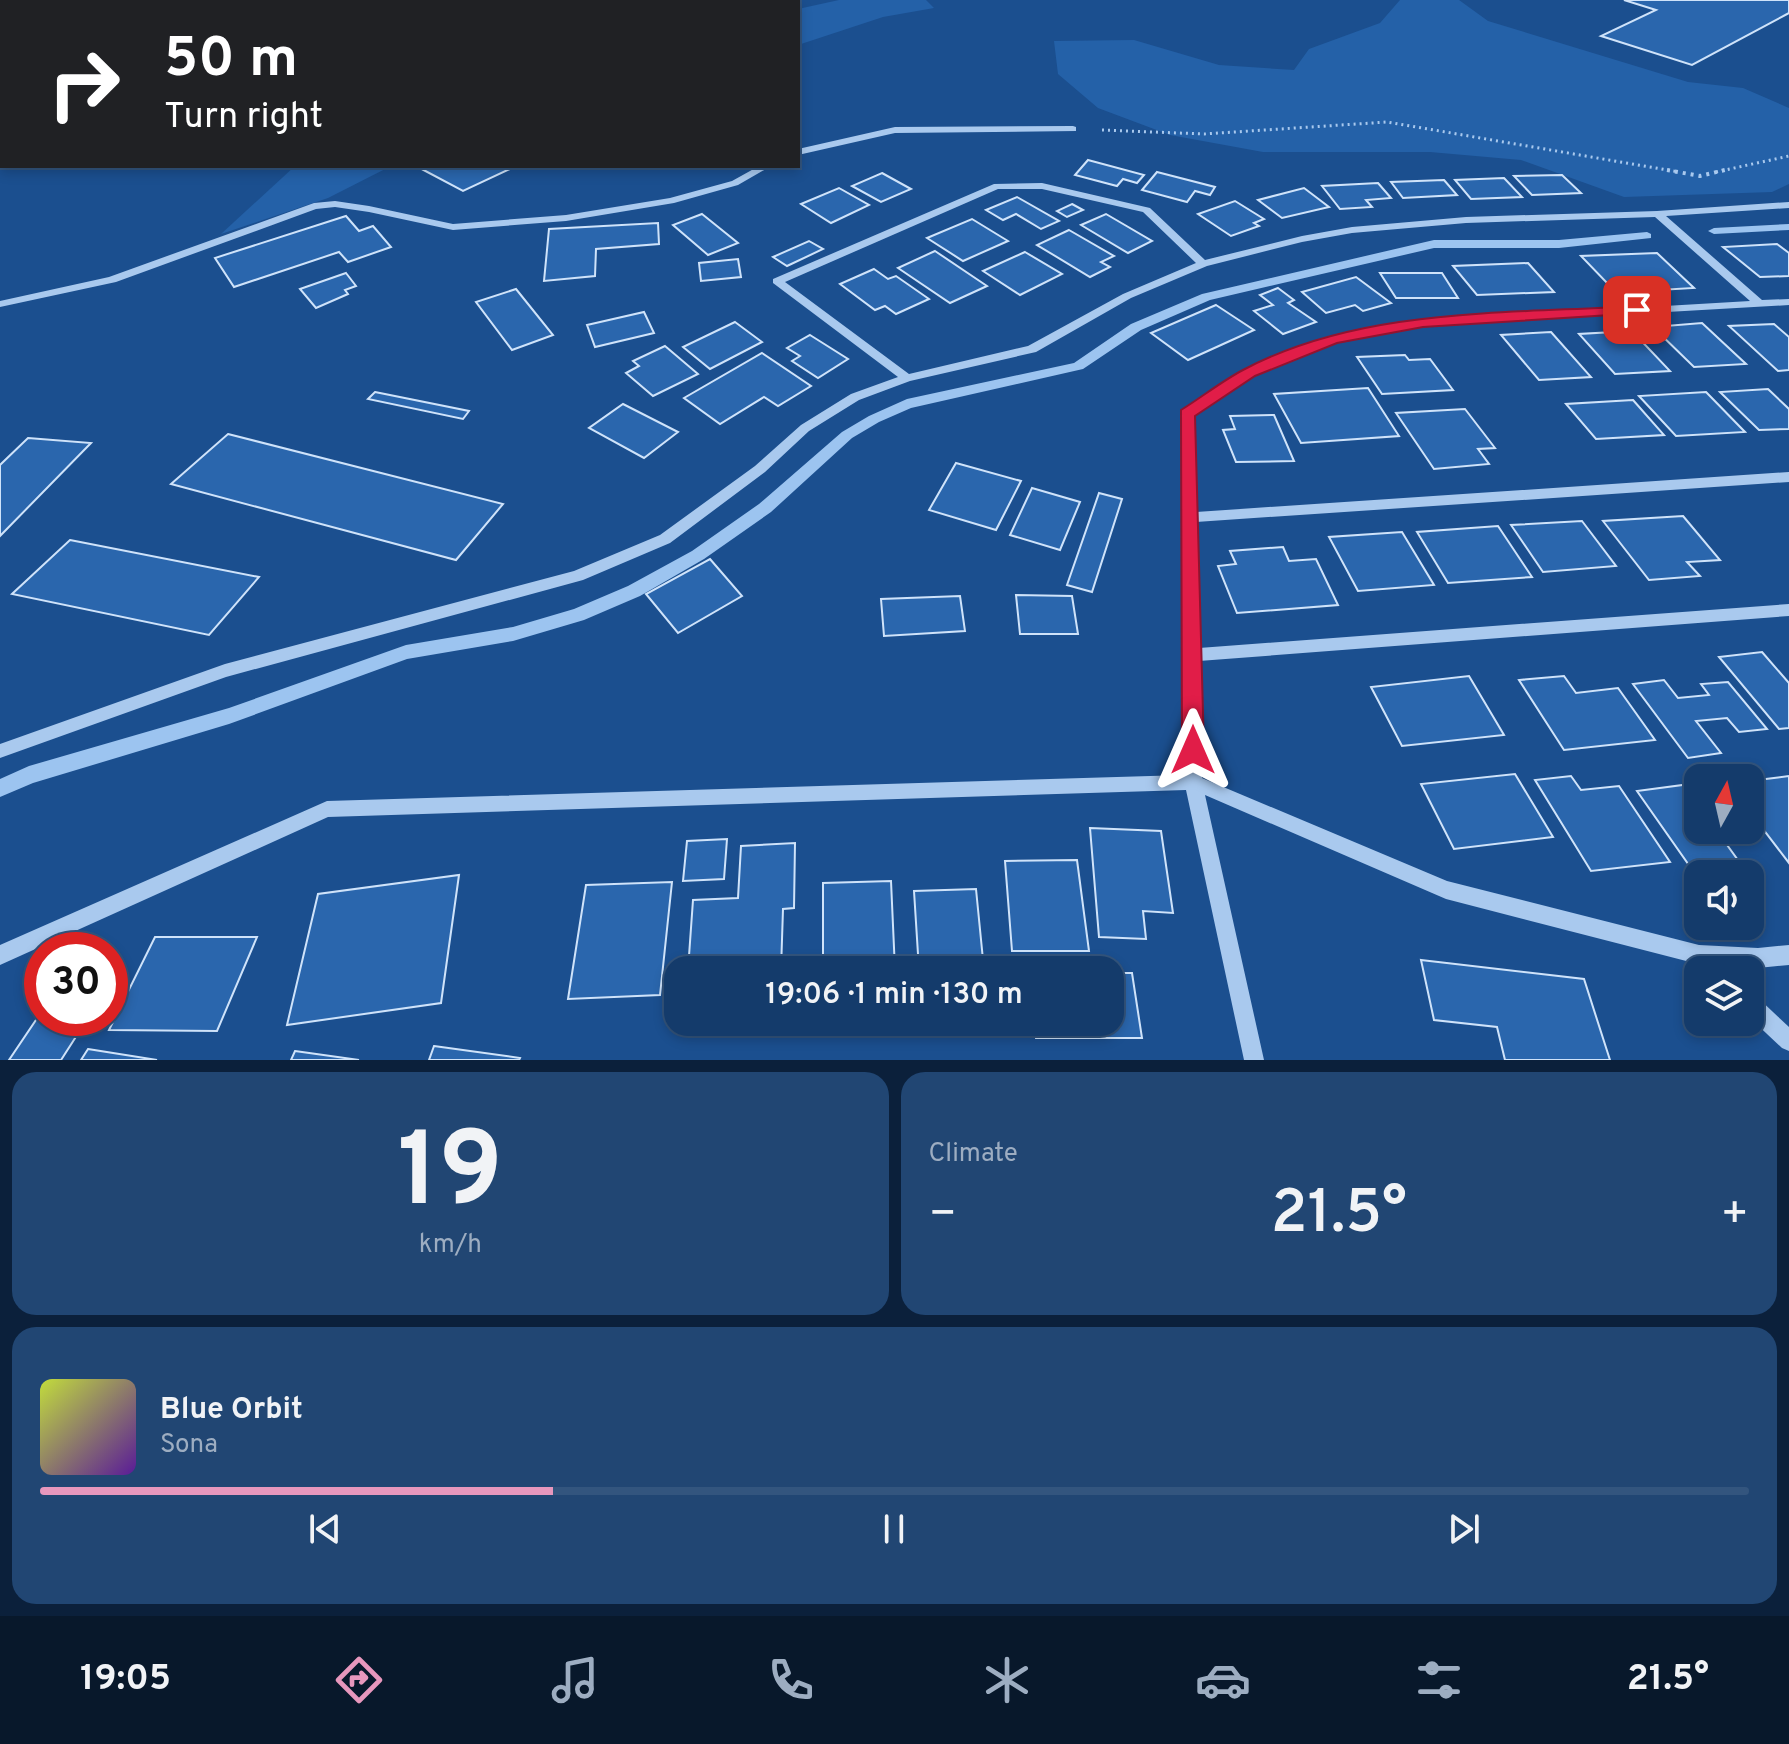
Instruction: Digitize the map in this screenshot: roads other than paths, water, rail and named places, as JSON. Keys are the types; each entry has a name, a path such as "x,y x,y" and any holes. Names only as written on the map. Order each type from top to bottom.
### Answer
{"street":[{"path":"800,152 895,130 1073,129"},
{"path":"0,304 112,280 314,206 335,204 369,209 453,227 566,218 671,201 735,183 762,168"},
{"path":"907,378 777,281 997,186 1042,186 1146,210 1203,264"},
{"path":"0,751 225,671 578,576 665,539 760,469 805,428 855,397 907,378 1032,349 1127,296 1203,264 1352,230 1466,220 1657,214 1789,205"},
{"path":"1657,214 1759,303"},
{"path":"1254,1060 1193,782 1187,413 1249,373 1334,339 1423,323 1789,302"},
{"path":"1188,518 1789,477"},
{"path":"1192,655 1789,610"},
{"path":"0,955 327,809 1193,782 1446,890 1699,955 1758,958 1789,955"},
{"path":"1764,1017 1789,1041"}],"waterway":[{"path":"1714,231 1789,227"},
{"path":"0,788 29,775 229,716 406,652 513,634 578,615 634,591 698,555 765,508 847,435 874,419 907,404 1078,366 1136,327 1206,297 1434,244 1559,244 1647,236"}]}
